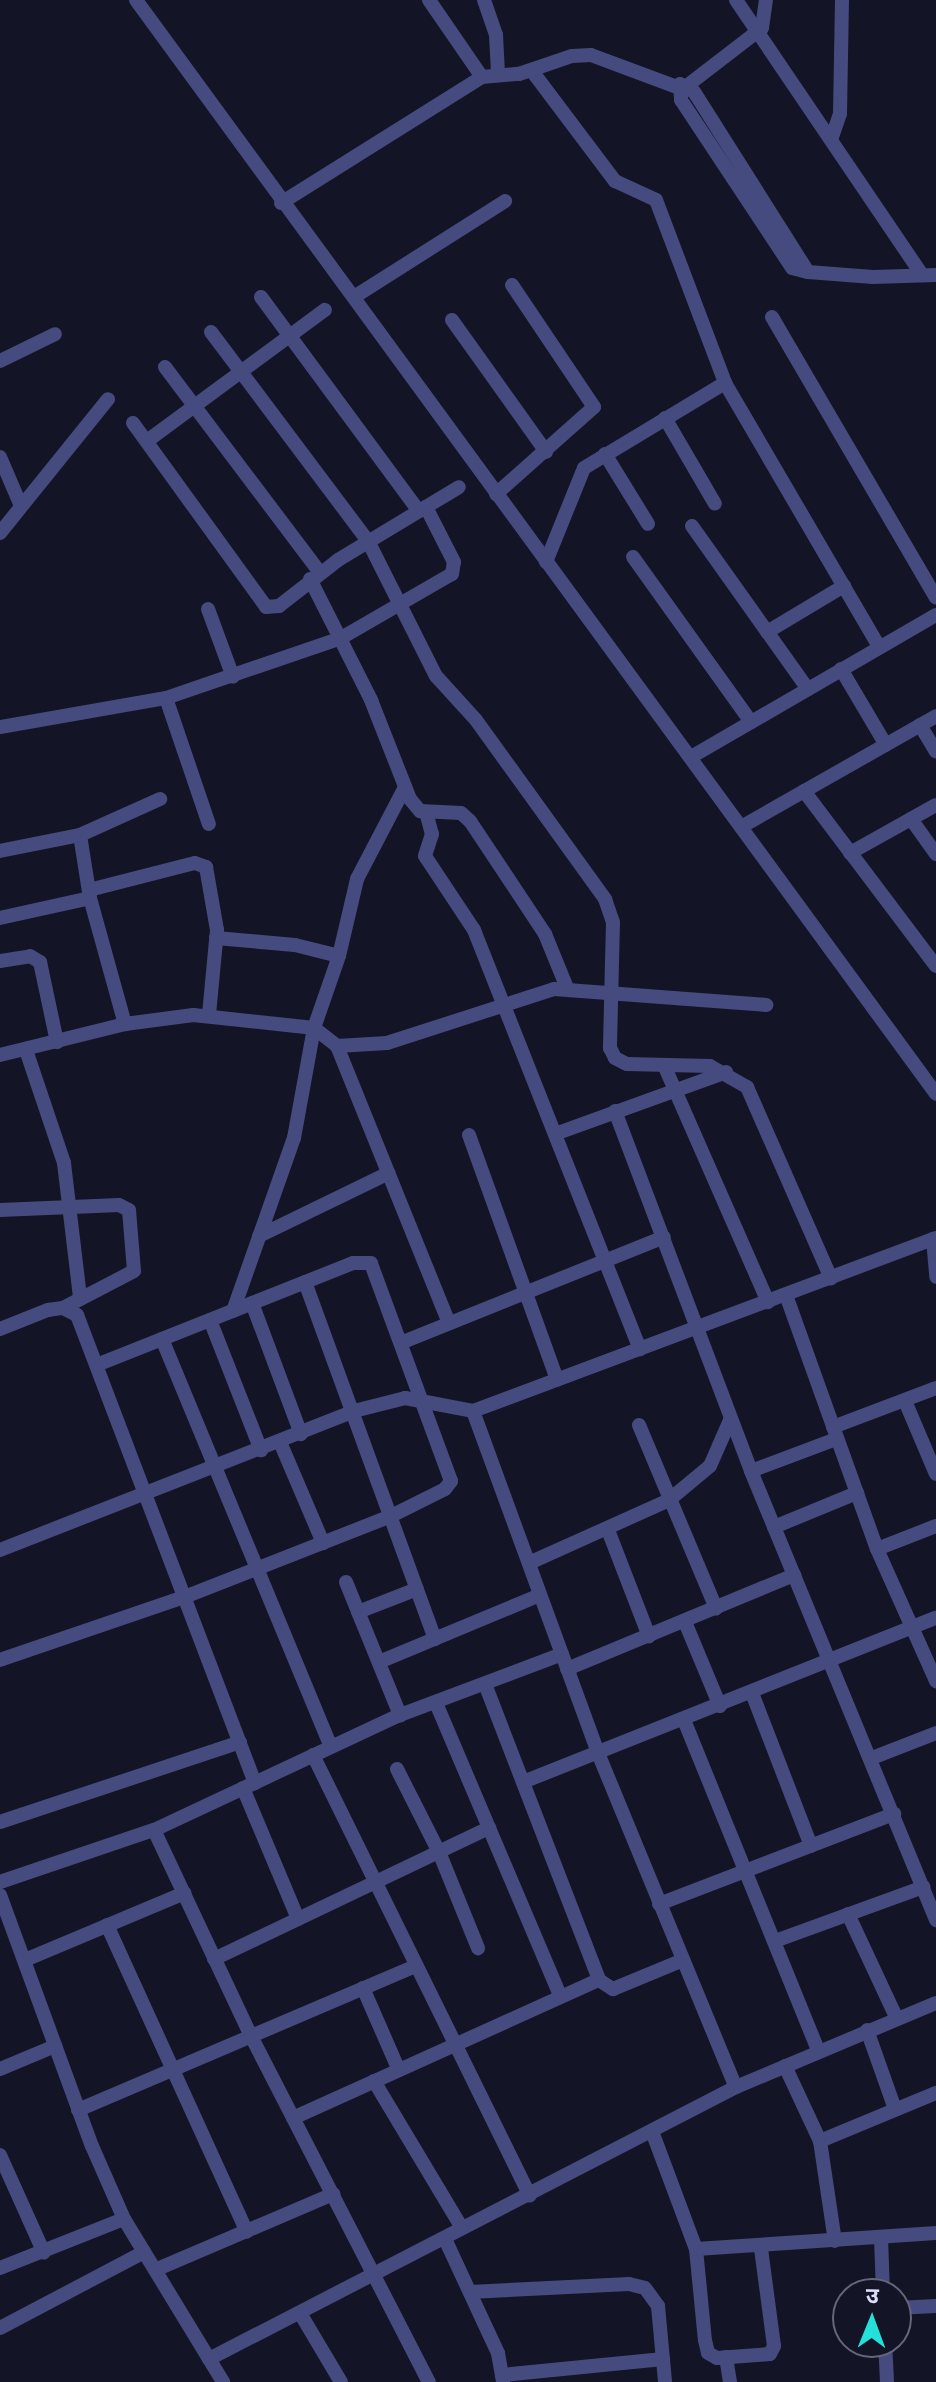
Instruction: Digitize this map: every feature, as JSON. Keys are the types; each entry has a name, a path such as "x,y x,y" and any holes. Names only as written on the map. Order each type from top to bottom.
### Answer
{"street":[{"path":"136,0 281,203 354,297 936,1094"},
{"path":"429,0 482,77"},
{"path":"484,0 496,35 498,74"},
{"path":"736,0 929,275"},
{"path":"683,86 757,32 765,22 766,0"},
{"path":"832,137 840,114 842,0"},
{"path":"281,203 482,77 532,71 572,56 591,55 683,86 808,272 936,285"},
{"path":"532,71 615,181 656,200 725,383 879,647"},
{"path":"354,297 505,201"},
{"path":"873,277 929,275"},
{"path":"496,494 589,417 593,401 512,285"},
{"path":"0,727 166,698 233,677 341,638 448,578 454,569 422,509 261,297"},
{"path":"147,441 325,310"},
{"path":"772,317 936,598"},
{"path":"452,320 546,452"},
{"path":"211,332 368,541 436,676 476,720 605,899 613,922 609,991 610,1048 615,1058 664,1065 710,1066 726,1072 755,1096 831,1278"},
{"path":"0,361 55,334"},
{"path":"165,367 315,576 415,807 426,812 461,813 470,821 545,934 567,988"},
{"path":"546,562 584,468 725,383"},
{"path":"0,533 108,399"},
{"path":"665,418 715,504"},
{"path":"133,423 262,603 279,606 315,576 459,487"},
{"path":"605,454 648,524"},
{"path":"0,457 21,506"},
{"path":"692,526 808,689"},
{"path":"633,557 751,722"},
{"path":"767,632 844,586"},
{"path":"208,609 233,677"},
{"path":"691,757 936,615"},
{"path":"841,669 886,745"},
{"path":"166,698 209,824"},
{"path":"741,827 936,716"},
{"path":"920,725 936,752"},
{"path":"233,1311 294,1138 314,1028 339,956 357,879 405,787"},
{"path":"804,791 936,966"},
{"path":"0,851 80,835 160,799"},
{"path":"850,853 936,805"},
{"path":"426,812 432,834 425,856 470,921 640,1349"},
{"path":"911,819 936,854"},
{"path":"80,835 90,894 125,1024"},
{"path":"0,918 203,863 216,938 209,1015"},
{"path":"216,938 295,945 339,956"},
{"path":"0,961 30,956 40,962 57,1042"},
{"path":"337,1046 387,1043 567,988 766,1005"},
{"path":"0,1055 125,1024 209,1015 314,1028 337,1046 449,1323"},
{"path":"26,1050 64,1163 80,1297"},
{"path":"664,1065 768,1302"},
{"path":"555,1134 726,1072"},
{"path":"615,1111 751,1471 833,1662 936,1920"},
{"path":"469,1135 557,1380"},
{"path":"259,1236 389,1173"},
{"path":"0,1210 119,1205 132,1217 134,1271 63,1308 0,1329"},
{"path":"403,1342 664,1237"},
{"path":"0,1550 354,1411 405,1398 473,1411 935,1238 936,1277"},
{"path":"0,1660 187,1596 323,1543 391,1516 445,1489 451,1481 403,1342 371,1263 353,1263 97,1365"},
{"path":"305,1282 435,1639"},
{"path":"786,1295 877,1549 936,1681"},
{"path":"252,1303 301,1434"},
{"path":"63,1308 77,1315 149,1493 240,1742 249,1785 298,1919"},
{"path":"210,1320 261,1450"},
{"path":"162,1339 330,1745"},
{"path":"751,1471 936,1388"},
{"path":"905,1401 930,1446 936,1474"},
{"path":"473,1411 598,1753 736,2087"},
{"path":"529,1563 669,1500 710,1466 731,1418"},
{"path":"639,1425 716,1608"},
{"path":"280,1442 323,1543"},
{"path":"774,1527 857,1493"},
{"path":"877,1549 936,1526"},
{"path":"608,1530 649,1636"},
{"path":"0,1882 154,1830 330,1745 400,1715 485,1684 649,1636 794,1575"},
{"path":"346,1582 400,1715"},
{"path":"358,1612 417,1589"},
{"path":"379,1662 540,1595"},
{"path":"523,1782 833,1662 936,1618"},
{"path":"685,1622 720,1706"},
{"path":"485,1684 599,1980 613,1989 683,1960"},
{"path":"752,1693 811,1846"},
{"path":"436,1703 561,1997"},
{"path":"684,1720 818,2050"},
{"path":"872,1758 936,1733"},
{"path":"0,1822 240,1742"},
{"path":"313,1755 453,2046 530,2196"},
{"path":"397,1769 439,1852 478,1948"},
{"path":"659,1904 894,1814"},
{"path":"214,1959 489,1828"},
{"path":"154,1830 251,2036 378,2274 429,2382"},
{"path":"775,1941 923,1887"},
{"path":"25,1960 184,1893"},
{"path":"0,1895 78,2110 124,2219 223,2382"},
{"path":"848,1914 896,2017"},
{"path":"107,1925 247,2232"},
{"path":"78,2110 415,1966"},
{"path":"293,2118 398,2068 599,1980"},
{"path":"363,1988 398,2068"},
{"path":"209,2359 462,2228 653,2134 736,2087 896,2017 936,2003"},
{"path":"867,2030 895,2109"},
{"path":"0,2069 55,2046"},
{"path":"785,2066 820,2141 835,2241"},
{"path":"374,2081 462,2228"},
{"path":"820,2141 936,2094"},
{"path":"653,2134 696,2249 708,2353 726,2357 770,2354 774,2346 761,2248"},
{"path":"0,2155 44,2253"},
{"path":"155,2270 333,2194"},
{"path":"0,2268 124,2219"},
{"path":"696,2249 761,2248 936,2233"},
{"path":"881,2237 882,2278"},
{"path":"445,2239 470,2292 503,2378 663,2359"},
{"path":"0,2328 144,2252"},
{"path":"470,2292 629,2284 645,2288 658,2306 665,2382"},
{"path":"912,2307 936,2306"},
{"path":"300,2313 341,2382"},
{"path":"726,2357 730,2382"},
{"path":"886,2358 887,2382"}]}
